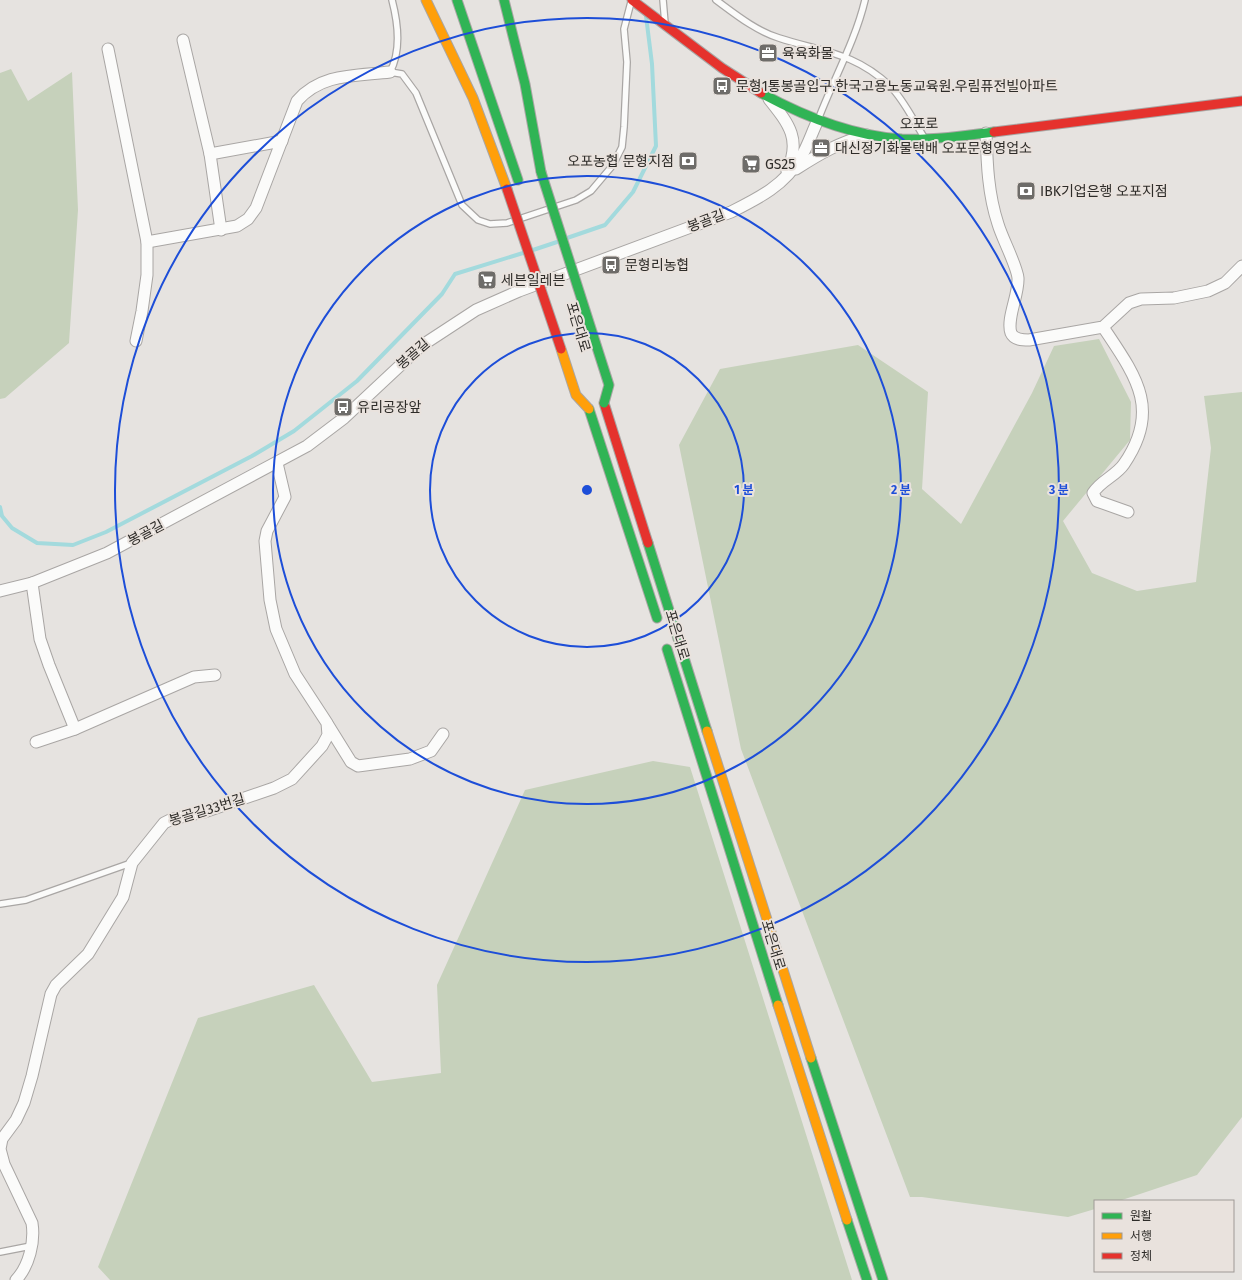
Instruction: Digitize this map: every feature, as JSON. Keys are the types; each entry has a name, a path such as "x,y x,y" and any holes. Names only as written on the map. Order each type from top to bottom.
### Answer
{"main road":[{"path":"426,0 472,98 507,189 576,395 589,409"},
{"path":"458,0 520,187"},
{"path":"504,0 524,84 541,172 609,385 604,403"},
{"name":"오포로","path":"634,2 719,68 767,96 818,120 869,135 894,138 925,139 986,133 1242,101"},
{"path":"537,200 544,222"},
{"path":"526,206 531,221"},
{"path":"559,268 564,282"},
{"name":"포은대로","path":"547,274 552,289"},
{"name":"포은대로","path":"564,326 793,1054 867,1280"},
{"name":"포은대로","path":"599,388 816,1075 883,1280"}],"street":[{"path":"183,40 210,154 221,230"},
{"path":"108,49 147,242 147,275 136,341"},
{"path":"147,242 221,230 237,226 248,219 256,208 297,101 306,90 320,82 334,78 390,72"},
{"path":"767,96 787,122 792,132 794,143 793,154 783,181"},
{"name":"봉골길","path":"0,591 32,583 107,553 277,463 306,446 326,432 421,346 476,310 519,291 731,212 763,195 783,181 792,171 802,156 818,120"},
{"path":"986,133 988,179 997,223 1018,277 1018,291 1009,327 1012,335 1018,339 1029,340 1103,328 1129,303 1141,299 1174,298 1208,291 1225,283 1242,266"},
{"path":"792,171 825,150 850,140 869,135"},
{"path":"210,154 282,141"},
{"path":"1103,328 1128,365 1140,390 1143,409 1142,427 1135,447 1123,466 1097,487 1093,493 1097,501 1128,512"},
{"path":"277,463 285,497 267,531 265,542 270,600 276,629 295,674 351,762 358,766 410,759 431,751 442,734"},
{"path":"32,583 40,640 75,729"},
{"path":"36,742 75,729 194,677 215,675"},
{"name":"봉골길33번길","path":"16,1280 25,1268 31,1246 33,1233 32,1223 4,1164 0,1149 2,1139 16,1120 24,1103 32,1076 51,994 56,985 88,954 123,897 132,863 164,824 172,818 204,812 274,788 292,779 322,746 328,735 327,723"}],"lane":[{"path":"392,0 397,25 398,48 395,62 390,72 402,74 416,93 462,205 478,220 490,224 507,223 576,200 591,191 614,165 622,147 624,127 627,62 624,29 634,2"},
{"path":"663,0 665,27"},
{"path":"716,0 752,26 778,38 846,56 874,73 891,87 925,139"},
{"path":"818,120 829,91 846,56 865,0"},
{"path":"0,904 26,900 132,863"},
{"path":"0,1252 31,1246"}],"green space":[{"path":"11,69 28,101 72,72 78,210 69,343 5,398 0,399 0,73"},
{"path":"1099,339 1131,402 1130,440 1063,521 1092,573 1137,591 1196,582 1211,448 1204,396 1242,392 1242,1117 1197,1175 1122,1200 1094,1200 1094,1209 1068,1217 922,1197 910,1197 741,749 679,445 720,369 858,345 928,392 922,489 961,524 1032,393 1054,346"},
{"path":"653,761 690,767 852,1280 110,1280 98,1267 198,1018 314,985 372,1082 441,1073 437,985 525,790"}],"waterway":[{"path":"567,238 605,225 633,192 656,146 652,64 646,16"},
{"path":"533,250 557,242"},
{"path":"0,507 2,516 12,528 37,543 73,545 106,532 252,456 294,431 357,381 442,294 455,274 523,253"}],"traffic: fast":[{"path":"457,0 518,180"},
{"path":"504,0 525,84 541,172"},
{"path":"761,93 795,110 829,124 865,134 902,139 925,139 994,132"},
{"path":"541,172 609,385 604,403"},
{"path":"589,409 657,618"},
{"path":"648,543 707,731"},
{"path":"667,649 778,1005"},
{"path":"811,1058 883,1280"},
{"path":"847,1220 867,1280"}],"traffic: slow":[{"path":"426,0 473,98 507,189"},
{"path":"561,349 576,395 589,409"},
{"path":"707,731 811,1058"},
{"path":"778,1005 847,1220"}],"traffic: jam":[{"path":"632,0 722,68 761,93"},
{"path":"994,132 1242,101"},
{"path":"507,189 561,349"},
{"path":"604,403 648,543"}],"place":[{"name":"육육화물","path":"768,53"},
{"name":"문형1통봉골입구.한국고용노동교육원.우림퓨전빌아파트","path":"722,86"},
{"name":"대신정기화물택배 오포문형영업소","path":"821,148"},
{"name":"오포농협 문형지점","path":"688,161"},
{"name":"GS25","path":"751,164"},
{"name":"IBK기업은행 오포지점","path":"1026,191"},
{"name":"문형리농협","path":"611,265"},
{"name":"세븐일레븐","path":"487,280"},
{"name":"유리공장앞","path":"343,407"}]}
